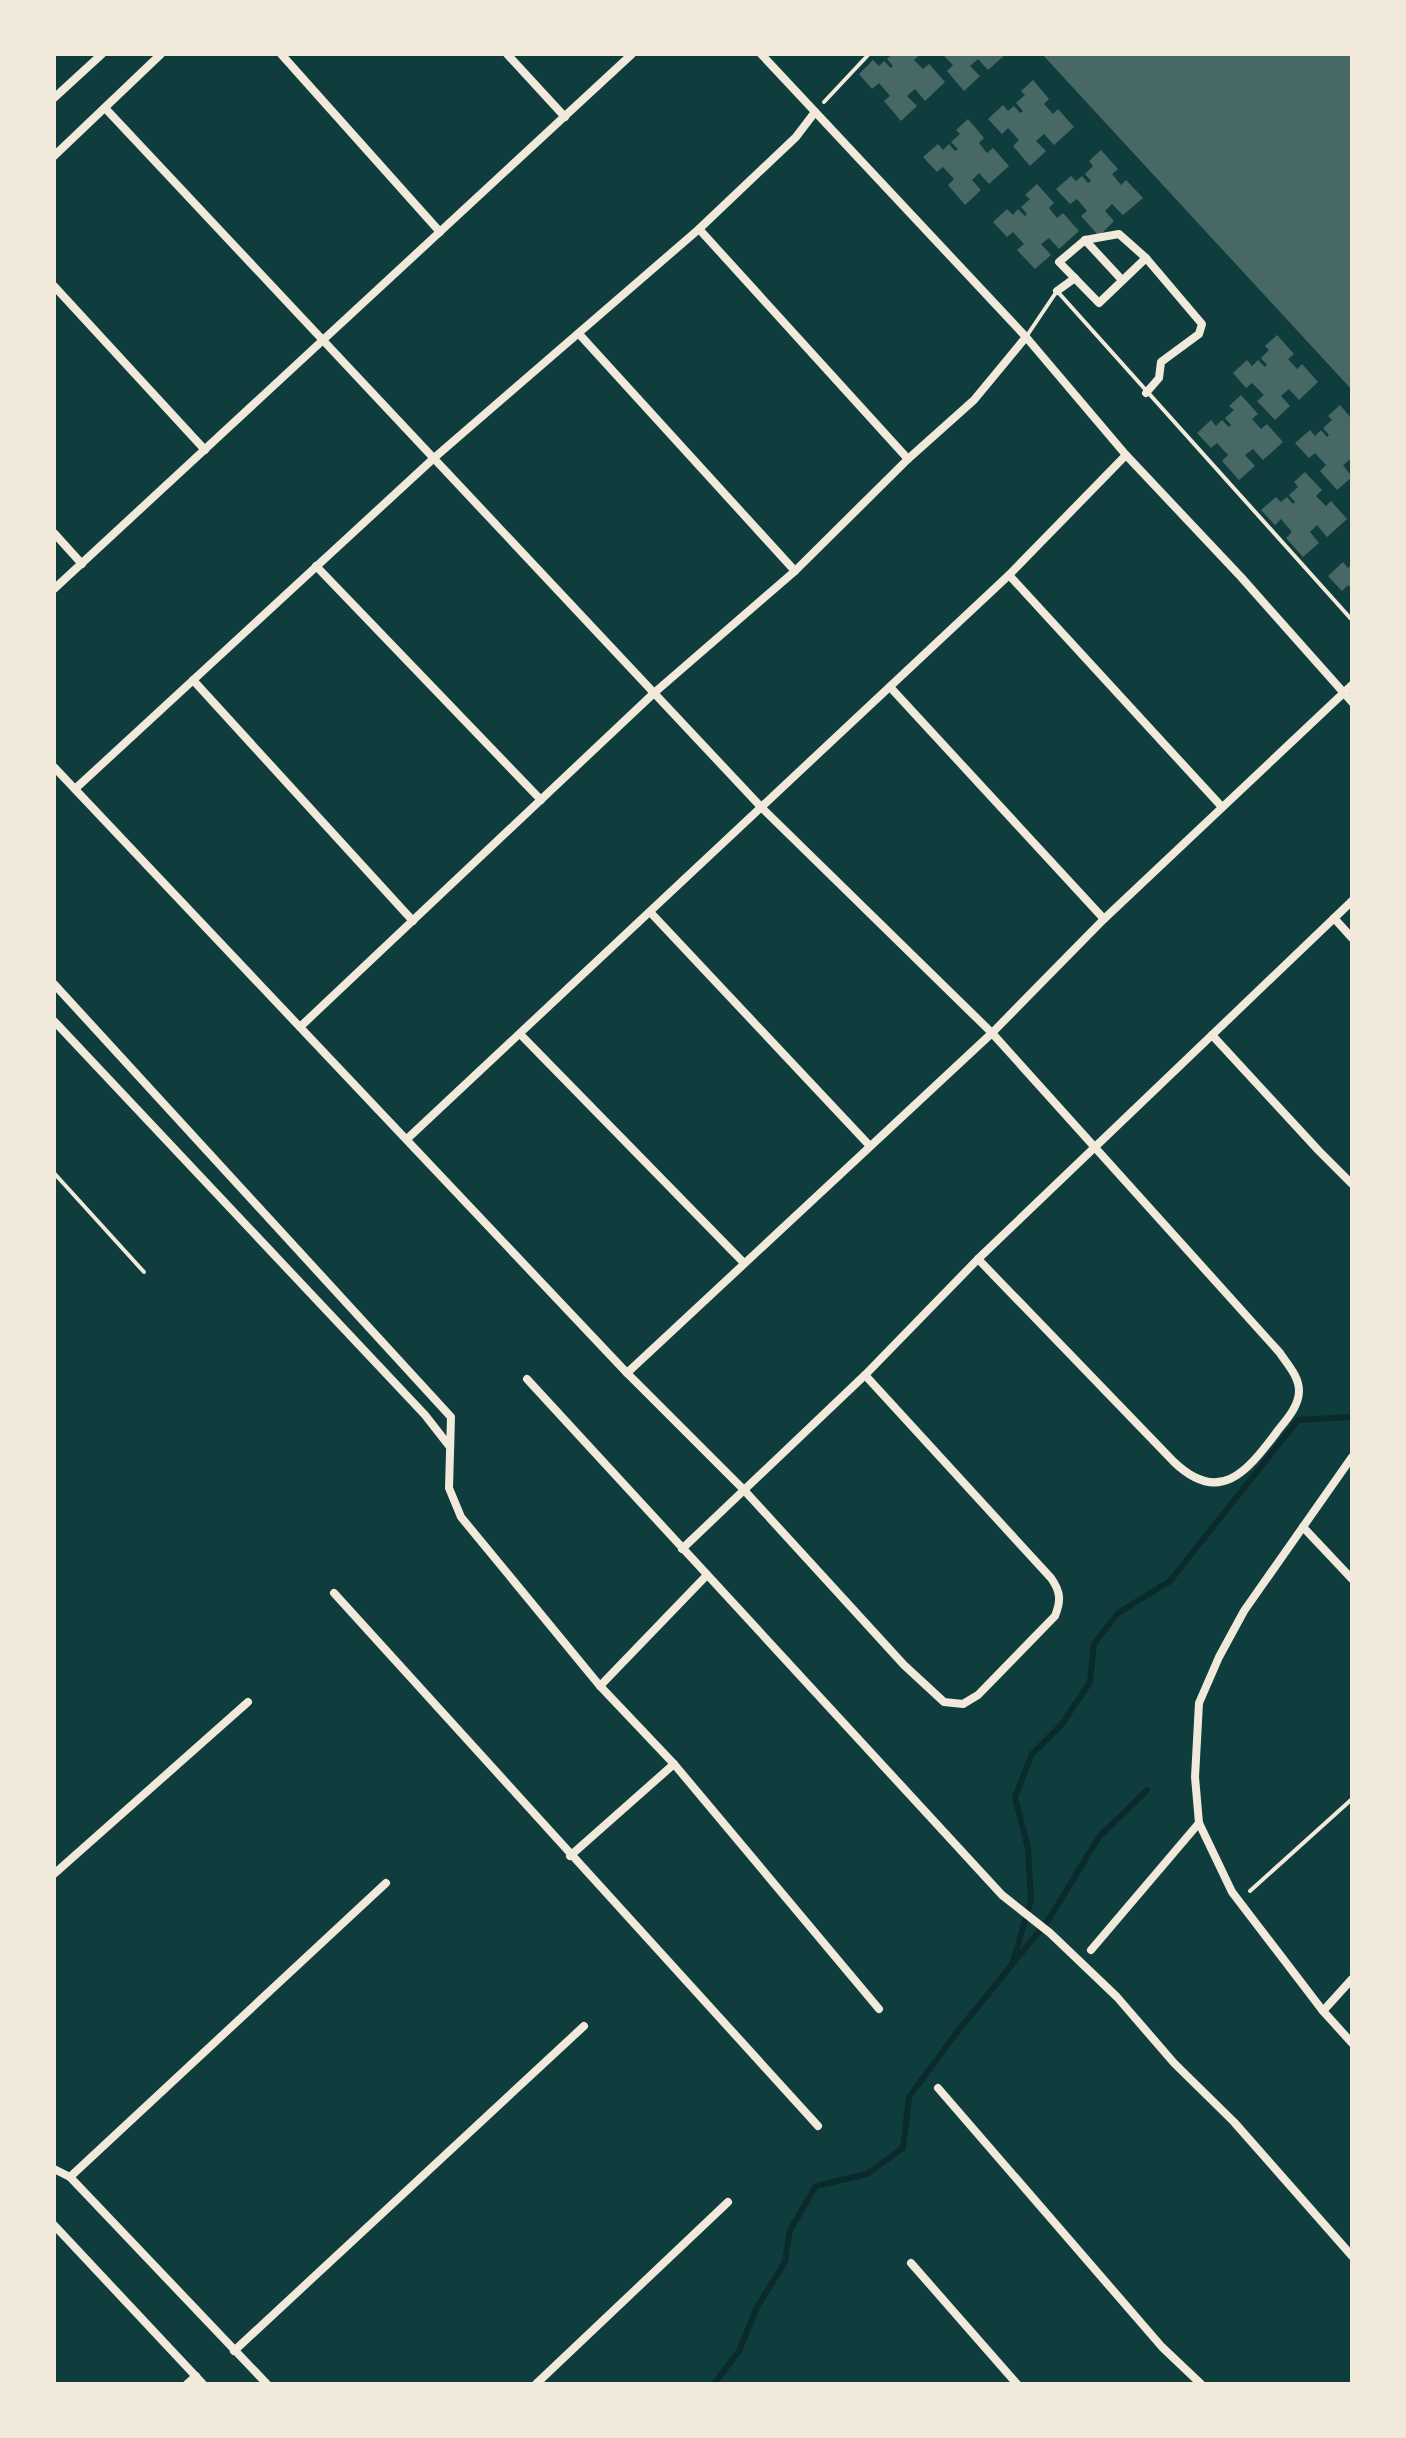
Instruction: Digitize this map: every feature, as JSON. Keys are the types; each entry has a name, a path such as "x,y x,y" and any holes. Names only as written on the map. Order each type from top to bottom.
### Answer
{"street":[{"path":"54,98 102,54"},
{"path":"54,156 161,54"},
{"path":"281,54 440,232"},
{"path":"507,54 565,117"},
{"path":"54,589 632,54"},
{"path":"761,54 1026,337 1126,455 1352,702"},
{"path":"105,108 762,808 992,1033 1280,1353 1296,1377 1299,1388 1292,1413 1249,1467 1233,1479 1220,1482 1199,1480 1187,1474 1147,1435 978,1259"},
{"path":"75,789 434,458 699,229 796,137 815,112"},
{"path":"699,229 908,459"},
{"path":"1146,258 1099,303 1059,262 1085,240 1119,234 1146,258 1202,324 1199,334 1161,362 1159,378 1146,393"},
{"path":"1085,240 1122,280"},
{"path":"1057,291 1075,278"},
{"path":"54,286 205,450"},
{"path":"580,335 795,571"},
{"path":"300,1027 654,693 795,571 908,459 974,400 1026,337"},
{"path":"407,1139 1009,575 1126,455"},
{"path":"54,533 82,564"},
{"path":"316,566 541,800"},
{"path":"1009,575 1222,807"},
{"path":"193,680 413,921"},
{"path":"627,1373 992,1033 1104,919 1352,685"},
{"path":"890,687 1104,919"},
{"path":"54,767 627,1373 744,1490 904,1665 944,1702 963,1704 978,1695 1055,1616 1060,1604 1058,1587 865,1375"},
{"path":"682,1549 865,1375 978,1259 1352,901"},
{"path":"651,913 869,1145"},
{"path":"1334,918 1352,938"},
{"path":"54,984 451,1417 449,1488 461,1517 600,1686 674,1764 879,2009"},
{"path":"54,1021 425,1415 450,1447"},
{"path":"520,1034 744,1263"},
{"path":"1212,1035 1352,1184"},
{"path":"527,1379 1002,1895 1050,1933 1117,1997 1174,2063 1234,2122 1352,2256"},
{"path":"1352,1457 1244,1611 1203,1689 1196,1748 1199,1823 1206,1843 1239,1901 1323,2011 1352,2043"},
{"path":"1303,1527 1352,1579"},
{"path":"600,1686 707,1575"},
{"path":"334,1593 818,2126"},
{"path":"54,1874 248,1702"},
{"path":"570,1856 674,1764"},
{"path":"1091,1950 1199,1823"},
{"path":"70,2177 386,1883"},
{"path":"1323,2011 1352,1979"},
{"path":"234,2351 584,2026"},
{"path":"938,2088 1162,2347 1201,2384"},
{"path":"54,2169 70,2177 267,2384"},
{"path":"536,2384 728,2202"},
{"path":"54,2225 203,2384"},
{"path":"911,2263 1017,2384"},
{"path":"187,2384 196,2376"}],"lane":[{"path":"1026,337 1057,291 1352,620"},
{"path":"54,1173 144,1272"}],"path":[{"path":"815,112 869,54"},
{"path":"1239,1901 1352,1799"}],"building":[{"path":"892,54 921,54 914,60 923,69 929,64 945,82 925,101 915,89 907,96 917,106 901,121 884,101 890,96 879,83 872,89 859,74 873,60 879,66 884,61 891,68 893,66 887,59"},
{"path":"942,54 1006,54 988,70 978,59 970,66 980,76 964,91 947,71 953,65"},
{"path":"1042,54 1352,56 1352,390"},
{"path":"1033,80 1049,99 1044,104 1053,114 1058,109 1074,127 1054,145 1044,134 1036,141 1046,151 1030,166 1013,146 1019,140 1008,128 1002,134 988,119 1003,105 1008,111 1014,106 1020,113 1023,111 1016,103 1025,95 1021,91"},
{"path":"968,119 984,138 979,143 987,153 993,148 1009,166 989,184 979,173 972,180 981,190 965,205 948,185 954,179 943,167 937,172 923,157 938,144 943,150 949,144 955,151 958,149 951,142 960,134 956,130"},
{"path":"1101,150 1118,169 1112,174 1121,185 1126,180 1143,198 1123,215 1112,204 1105,211 1114,221 1099,236 1081,216 1087,211 1077,199 1070,204 1056,189 1071,176 1076,181 1082,176 1088,183 1091,181 1085,174 1093,166 1089,161"},
{"path":"1037,184 1054,203 1049,208 1057,218 1063,213 1079,231 1059,249 1049,238 1041,244 1051,255 1035,269 1017,250 1024,244 1013,232 1007,237 993,222 1007,209 1013,215 1018,209 1025,216 1027,214 1021,207 1030,199 1025,195"},
{"path":"1277,335 1294,354 1288,359 1297,369 1302,364 1318,382 1299,400 1289,389 1281,396 1290,406 1275,420 1257,401 1264,395 1252,383 1246,388 1233,373 1247,360 1252,366 1258,360 1265,367 1267,365 1261,358 1269,350 1265,346"},
{"path":"1241,395 1258,414 1252,419 1261,429 1267,424 1283,442 1263,460 1253,449 1245,455 1255,466 1239,480 1222,461 1228,455 1217,443 1211,448 1197,433 1211,420 1216,426 1222,420 1229,427 1231,425 1225,418 1234,410 1229,406"},
{"path":"1340,405 1352,419 1352,458 1343,465 1352,477 1337,490 1320,471 1326,465 1315,453 1309,458 1295,443 1310,430 1315,436 1321,430 1327,437 1329,435 1323,428 1332,420 1328,416"},
{"path":"1305,472 1322,490 1316,496 1326,506 1331,501 1347,519 1327,537 1317,525 1310,532 1319,543 1303,557 1286,538 1292,532 1281,519 1275,525 1261,510 1276,497 1281,502 1287,497 1293,504 1295,502 1289,495 1298,487 1294,482"},
{"path":"1343,562 1348,568 1352,564 1352,589 1348,585 1342,591 1328,576"}],"waterway":[{"path":"1012,1965 1031,1900 1028,1848 1015,1797 1032,1754 1062,1724 1090,1682 1094,1644 1118,1613 1170,1581 1298,1420 1352,1417"},
{"path":"714,2384 739,2351 757,2307 785,2262 790,2230 816,2186 867,2174 903,2148 909,2097 1049,1919 1099,1837 1147,1790"}]}
